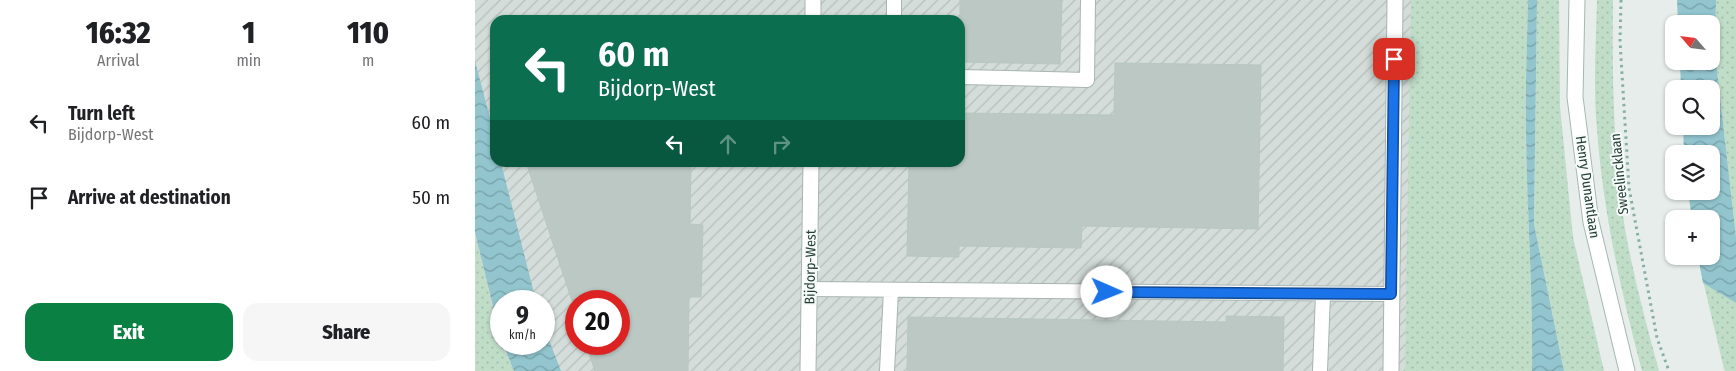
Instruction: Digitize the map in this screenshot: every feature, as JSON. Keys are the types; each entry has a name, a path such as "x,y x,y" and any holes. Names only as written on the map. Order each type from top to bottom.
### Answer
{"street":[{"path":"813,0 813,15"},
{"path":"1391,371 1395,0"},
{"name":"Henry Dunantlaan","path":"1577,0 1575,98 1591,222 1627,371"},
{"name":"Bijdorp-West","path":"808,371 811,167"}],"lane":[{"path":"893,15 894,0"},
{"path":"965,77 1087,80 1088,0"},
{"path":"809,290 1391,294"},
{"path":"887,371 891,290"},
{"path":"1321,371 1323,294"}],"path":[{"name":"Sweelincklaan","path":"1621,0 1620,41 1629,188 1657,338 1669,371"}],"shaded area":[{"path":"475,0 1467,0 1482,371 475,371"}],"green space":[{"path":"1411,0 1528,0 1526,117 1532,371 1405,371"},
{"path":"1537,0 1559,0 1560,107 1573,237 1604,371 1564,371 1534,224"},
{"path":"1597,0 1613,0 1616,151 1621,201 1632,265 1659,371 1642,371 1620,281 1608,221 1600,160 1595,97"},
{"path":"1716,0 1736,0 1736,237 1720,97 1720,80 1718,80 1717,70 1720,70 1720,15 1716,15"},
{"path":"475,232 490,297 490,355 506,355 514,371 475,371"},
{"path":"1700,268 1736,289 1736,371 1725,371 1724,369"}],"water":[{"path":"1528,0 1537,0 1534,224 1564,371 1532,371 1526,117"},
{"path":"1677,0 1716,0 1716,15 1678,15"},
{"path":"475,61 490,118 490,167 502,167 533,290 490,290 490,294 475,232"},
{"path":"1680,70 1717,70 1718,80 1681,80"},
{"path":"1720,97 1736,237 1736,303 1703,283 1700,265 1720,265 1720,210 1691,210 1689,200 1720,200 1720,145 1684,145 1683,135 1720,135"},
{"path":"507,355 555,355 561,371 514,371"}],"building":[{"path":"960,0 1062,0 1060,64 965,62 965,15 960,15"},
{"path":"1115,63 1261,65 1258,229 1082,226 1081,248 959,246 959,257 907,256 909,167 965,167 965,113 1114,115"},
{"path":"528,167 691,167 690,224 703,225 701,297 689,297 688,371 595,371 590,355 630,355 630,290 568,290"},
{"path":"1226,316 1284,317 1283,371 907,371 908,317 1226,322"}],"route":[{"path":"1107,292 1391,294 1394,59"}]}
